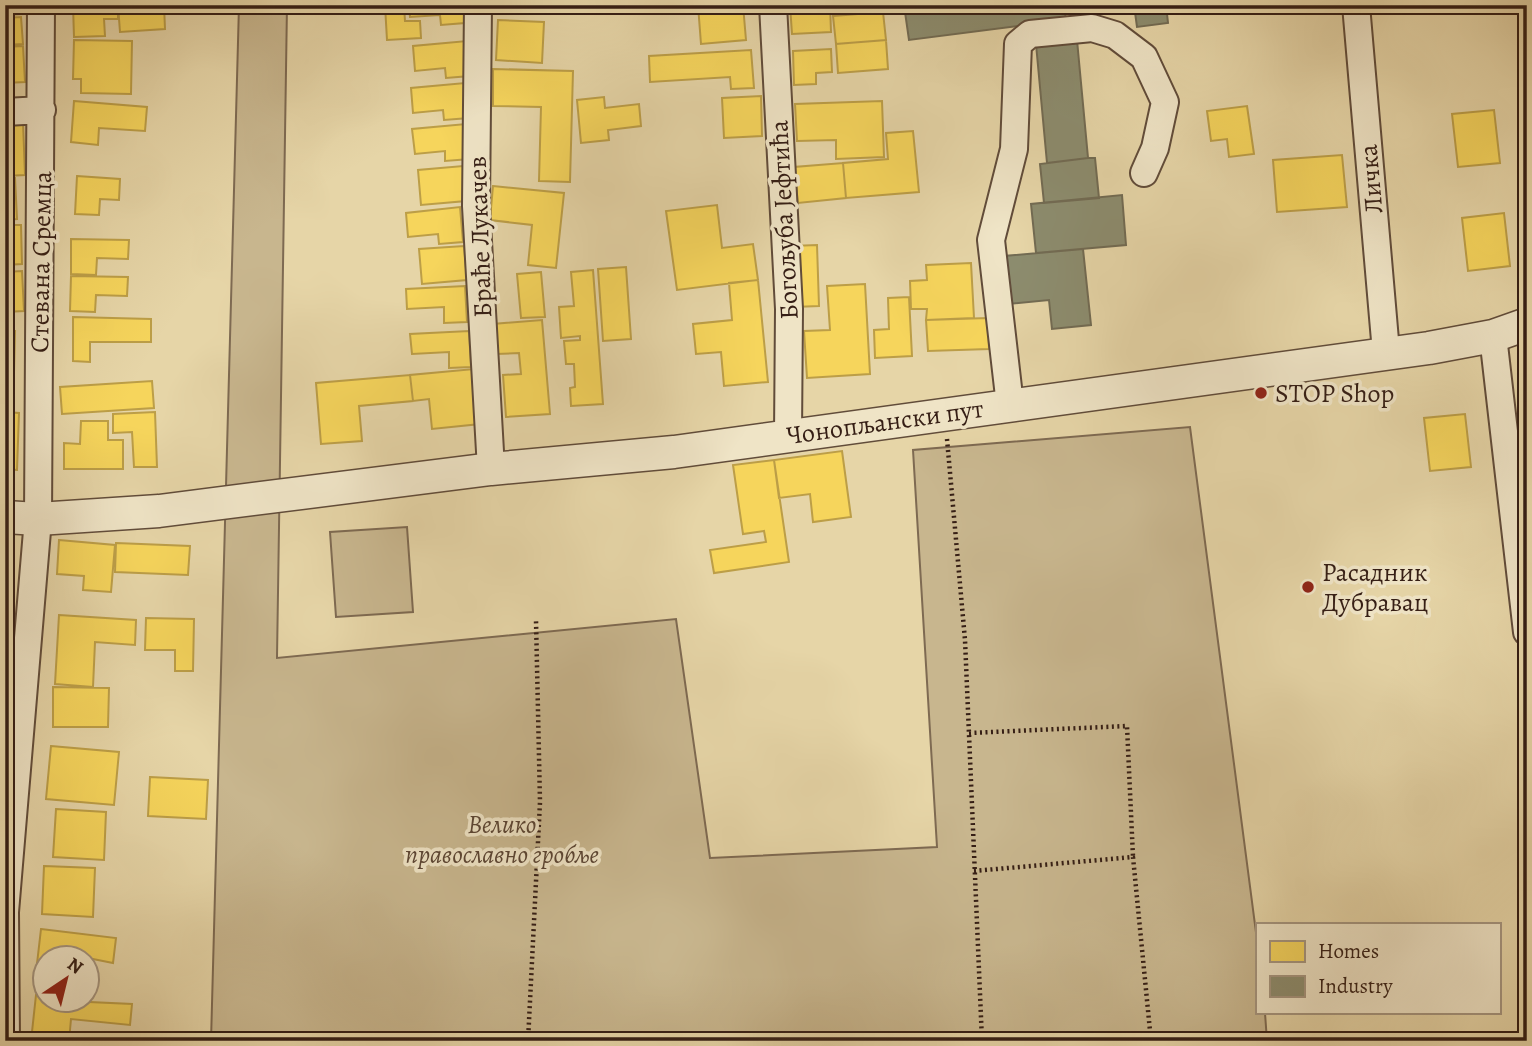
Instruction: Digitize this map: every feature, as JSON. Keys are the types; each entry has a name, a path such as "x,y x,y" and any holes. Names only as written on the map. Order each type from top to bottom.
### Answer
{"street":[{"name":"Стевана Сремца","path":"6,1041 5,912 38,519 41,5"},
{"name":"Браће Лукачев","path":"478,5 477,206 491,470"},
{"name":"Богољуба Јефтића","path":"773,5 789,309 788,435"},
{"name":"Личка","path":"1356,5 1386,352"},
{"path":"1010,405 991,240 1014,149 1018,44 1030,34 1094,17 1144,57 1165,102 1155,148 1144,173"},
{"path":"5,112 42,110"},
{"name":"Чонопљански пут","path":"5,517 38,519 159,511 240,498 674,452 1493,336 1527,324"},
{"path":"1493,336 1527,632"}],"path":[{"path":"945,414 965,640 982,1041"},
{"path":"528,1041 540,802 536,620"},
{"path":"969,733 1127,726 1133,857 1151,1041"},
{"path":"974,871 1133,857"}],"green space":[{"name":"Велико православно гробље","path":"239,5 287,5 277,658 676,619 710,858 937,847 913,450 1190,427 1256,932 1256,1014 1265,1014 1267,1041 211,1041"},
{"path":"407,527 413,612 336,617 330,532"}],"building: Homes":[{"path":"5,5 23,5 23,14 5,15"},
{"path":"73,5 118,5 118,19 104,19 105,36 74,37"},
{"path":"118,5 164,5 165,29 120,32"},
{"path":"385,5 404,5 405,21 420,21 421,38 387,40"},
{"path":"409,5 463,5 465,23 441,25 440,15 410,17"},
{"path":"501,5 519,5 519,13 501,12"},
{"path":"698,5 743,5 746,40 701,44"},
{"path":"790,5 830,5 831,32 792,34"},
{"path":"883,12 886,40 836,44 833,16"},
{"path":"21,17 23,44 5,45 5,18"},
{"path":"498,20 544,22 542,63 496,60"},
{"path":"74,40 132,41 131,94 81,93 81,79 73,79"},
{"path":"886,40 888,69 838,73 836,44"},
{"path":"467,41 470,76 446,78 445,68 415,71 413,46"},
{"path":"23,46 25,82 5,83 5,47"},
{"path":"831,49 832,72 816,73 816,84 794,85 793,51"},
{"path":"751,50 754,88 731,89 730,77 650,82 649,56"},
{"path":"493,69 573,71 570,182 539,181 541,107 493,106"},
{"path":"465,83 469,118 444,120 443,110 413,113 411,88"},
{"path":"761,96 762,136 724,138 722,98"},
{"path":"604,97 605,108 639,104 641,126 608,130 609,140 581,143 577,100"},
{"path":"74,101 147,107 145,131 99,128 98,145 71,142"},
{"path":"882,101 884,157 836,159 836,140 797,141 795,104"},
{"path":"1247,106 1254,154 1229,157 1227,139 1211,141 1207,111"},
{"path":"1494,110 1500,163 1458,167 1452,114"},
{"path":"23,122 25,175 5,176 5,123"},
{"path":"466,124 470,159 445,161 445,151 415,154 412,129"},
{"path":"913,131 919,192 846,198 843,163 888,159 886,133"},
{"path":"1342,155 1347,207 1277,212 1273,160"},
{"path":"843,163 846,198 798,203 794,167"},
{"path":"463,166 466,201 421,205 418,170"},
{"path":"77,176 120,179 119,200 100,199 99,215 75,214"},
{"path":"15,178 17,219 5,220 5,179"},
{"path":"493,186 564,193 556,268 528,265 532,225 490,220"},
{"path":"1527,194 1527,248 1524,248 1518,195"},
{"path":"717,205 722,248 753,244 758,280 677,290 666,211"},
{"path":"460,207 463,242 439,244 438,234 408,237 406,213"},
{"path":"1504,213 1510,266 1468,271 1462,218"},
{"path":"5,225 21,225 22,264 5,265"},
{"path":"71,239 129,240 128,259 97,258 96,275 71,274"},
{"path":"817,245 819,306 794,307 791,246"},
{"path":"464,246 467,280 422,284 419,249"},
{"path":"971,263 974,318 926,320 927,309 911,309 910,281 927,280 926,265"},
{"path":"626,267 631,339 603,341 598,269"},
{"path":"593,270 603,404 571,406 570,388 575,387 574,364 566,364 564,341 580,340 580,336 561,338 559,307 574,306 571,272"},
{"path":"22,271 24,311 5,312 5,272"},
{"path":"541,272 545,317 521,318 517,274"},
{"path":"71,276 128,277 127,296 96,295 95,312 70,311"},
{"path":"758,280 768,382 724,386 721,352 696,354 693,324 732,320 729,283"},
{"path":"865,284 870,374 807,378 804,331 830,330 827,286"},
{"path":"465,286 467,322 444,323 444,307 407,309 406,289"},
{"path":"909,297 912,356 875,358 874,330 889,329 888,298"},
{"path":"73,317 151,319 151,342 90,342 90,362 73,361"},
{"path":"988,318 989,349 928,351 926,320"},
{"path":"542,320 550,414 506,417 503,375 521,374 519,353 496,354 493,324"},
{"path":"5,331 15,331 14,373 5,372"},
{"path":"469,331 471,367 449,368 449,352 412,354 410,334"},
{"path":"474,369 480,424 432,429 429,399 413,401 410,375"},
{"path":"410,375 413,401 359,406 362,441 321,444 316,383"},
{"path":"152,381 154,408 62,414 60,387"},
{"path":"5,412 19,413 17,470 5,469"},
{"path":"155,412 157,467 134,467 132,432 113,433 113,414"},
{"path":"1465,414 1471,467 1430,471 1424,418"},
{"path":"81,421 108,421 108,440 123,440 123,469 64,469 64,443 80,444"},
{"path":"842,451 851,517 813,522 810,494 779,498 774,460"},
{"path":"774,460 789,562 714,573 710,550 766,542 764,531 743,534 733,465"},
{"path":"59,540 115,545 111,592 83,590 84,576 57,574"},
{"path":"116,543 190,546 188,575 115,572"},
{"path":"59,615 136,620 135,645 95,642 93,687 55,684"},
{"path":"146,618 194,619 193,671 175,671 175,650 145,650"},
{"path":"53,687 109,688 108,727 53,727"},
{"path":"51,746 119,752 114,805 46,799"},
{"path":"150,777 208,780 206,819 148,816"},
{"path":"56,809 106,812 104,860 53,857"},
{"path":"44,866 95,868 93,917 42,914"},
{"path":"41,929 116,938 113,963 102,961 102,944 39,944"},
{"path":"102,1003 132,1004 130,1025 71,1019 69,1041 31,1041 34,1014 102,1014"}],"building: Industry":[{"path":"904,5 1064,5 1066,20 909,40"},
{"path":"1134,5 1166,5 1168,23 1137,27"},
{"path":"1077,40 1088,158 1047,163 1036,44"},
{"path":"1095,158 1099,198 1044,203 1040,164"},
{"path":"1122,195 1126,245 1036,253 1031,204"},
{"path":"1083,249 1091,325 1052,329 1049,300 1009,304 1004,256"}],"place":[{"name":"STOP Shop","path":"1261,393"},
{"name":"Расадник Дубравац","path":"1308,587"}]}
